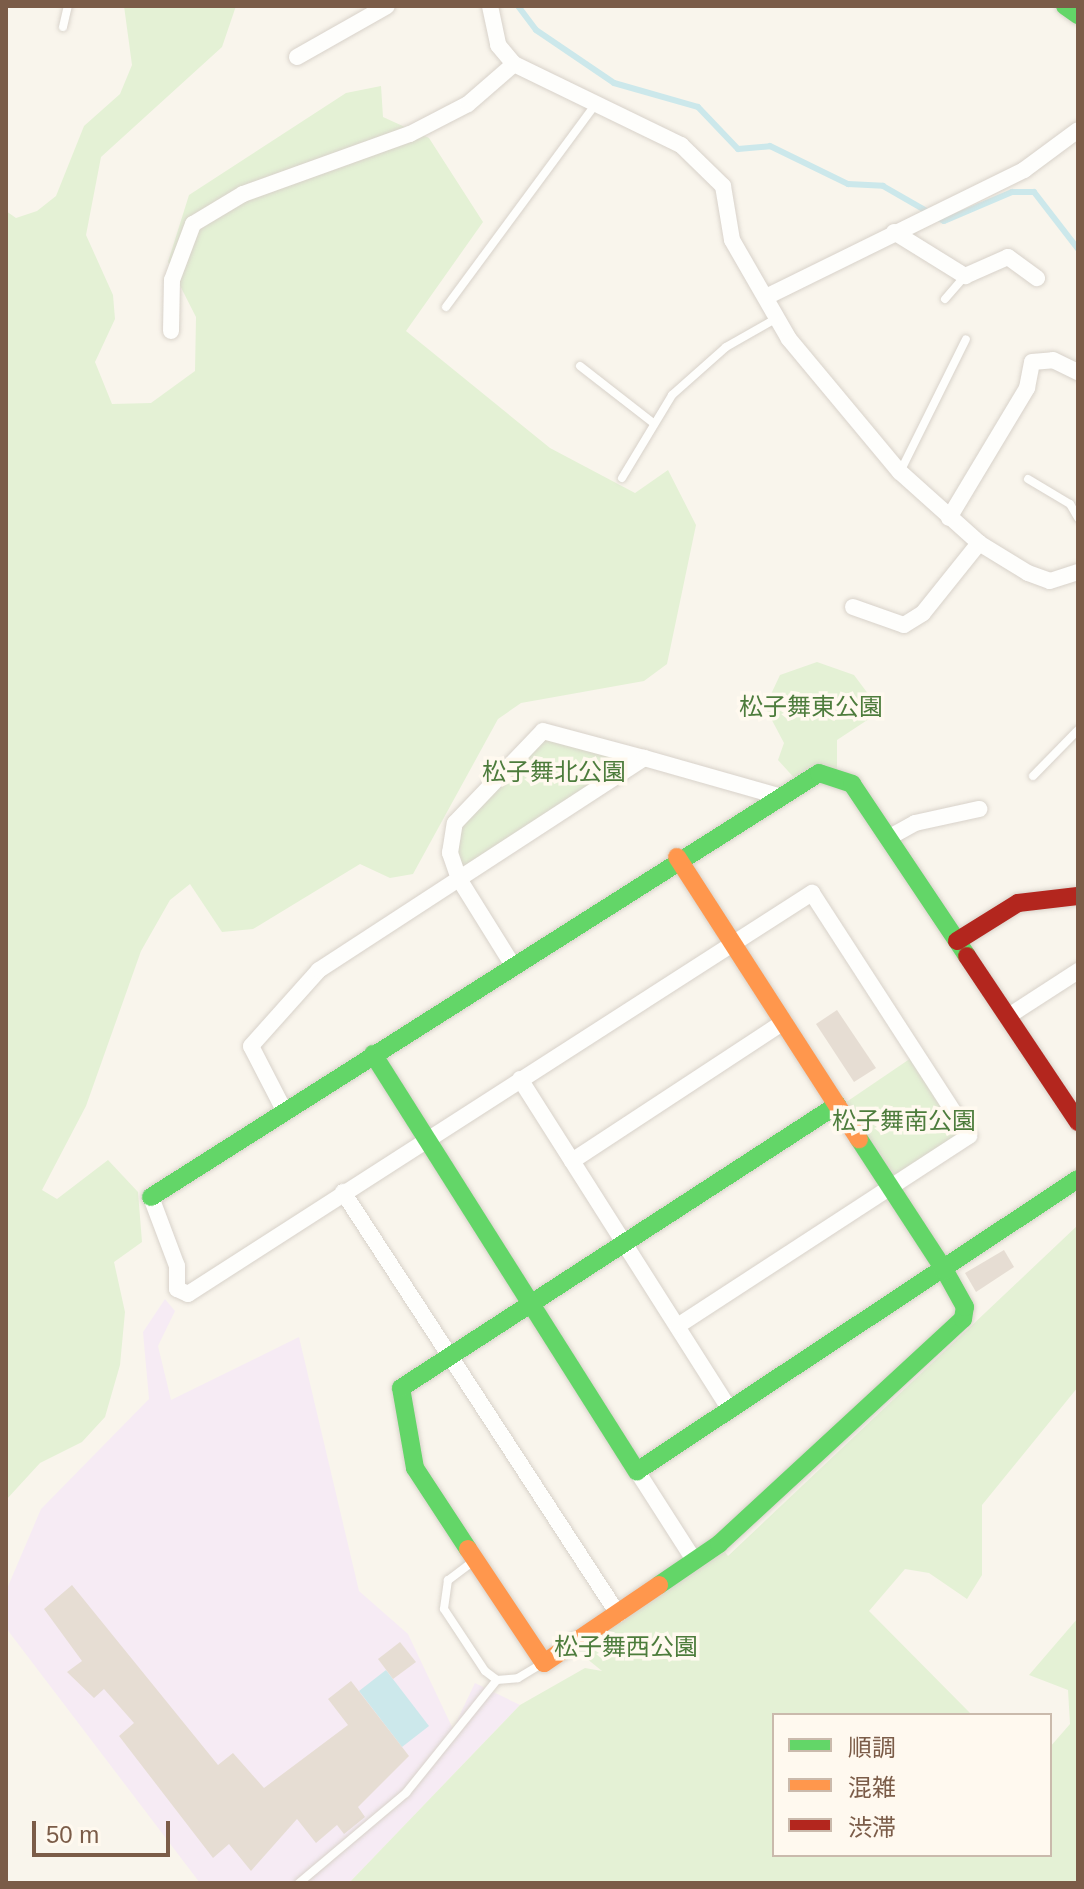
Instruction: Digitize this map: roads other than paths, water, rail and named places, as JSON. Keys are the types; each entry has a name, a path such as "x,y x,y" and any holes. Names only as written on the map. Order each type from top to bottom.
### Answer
{"street":[{"path":"297,57 387,6"},
{"path":"490,6 498,45 514,64 594,106 681,145 723,186 732,240 777,318 900,472 979,543 1050,581 1078,572"},
{"path":"1065,6 1078,15"},
{"path":"171,331 172,280 193,224 243,194 410,134 468,104 514,64"},
{"path":"766,297 1024,170 1078,130"},
{"path":"894,232 965,276 1008,257 1037,278"},
{"path":"949,518 1027,388 1032,362 1053,360 1078,372"},
{"path":"853,607 904,625 923,613 979,543"},
{"path":"512,964 459,879 450,853 455,823 543,731 775,795"},
{"path":"285,1112 251,1046 319,970 644,758"},
{"path":"677,1326 969,1136 812,893 188,1294 177,1289 177,1266 151,1197 775,795 808,777 837,774 888,838 1078,1122"},
{"path":"888,838 915,823 979,809"},
{"path":"677,857 945,1271 965,1307 963,1319 694,1560 544,1663 415,1468 398,1398 401,1388 837,1105"},
{"path":"957,941 1018,903 1078,896"},
{"path":"1007,1017 1078,971"},
{"path":"572,1161 784,1022"},
{"path":"373,1054 694,1560"},
{"path":"520,1079 730,1410"},
{"path":"637,1471 945,1271 1078,1179"},
{"path":"343,1192 618,1614"}],"lane":[{"path":"63,27 68,6"},
{"path":"446,307 594,106"},
{"path":"945,299 965,276"},
{"path":"622,478 652,422 726,347 777,318"},
{"path":"900,472 966,339"},
{"path":"580,366 652,422"},
{"path":"1028,479 1070,504 1078,518"},
{"path":"1033,776 1078,730"},
{"path":"475,1560 448,1580 444,1609 497,1680"},
{"path":"299,1883 406,1793 497,1680 544,1663"}],"water":[{"path":"386,1670 429,1726 402,1747 359,1691"}],"waterway":[{"path":"518,6 536,30 614,83 698,107 738,149 770,146 848,184 883,186 944,221 1012,192 1034,192 1078,249"}],"park label":[{"name":"松子舞東公園","path":"811,707"},
{"name":"松子舞北公園","path":"554,772"},
{"name":"松子舞南公園","path":"904,1121"},
{"name":"松子舞西公園","path":"626,1647"}]}
